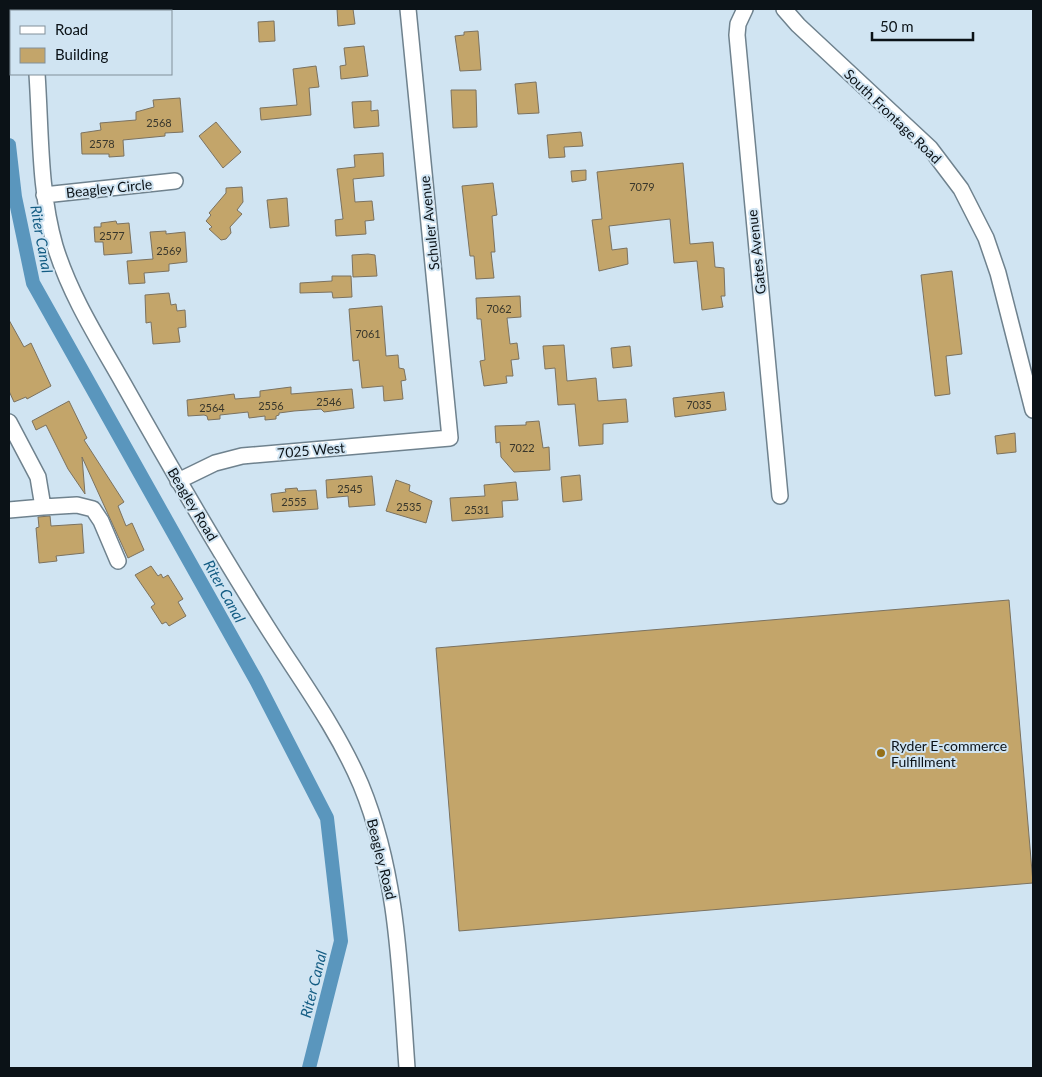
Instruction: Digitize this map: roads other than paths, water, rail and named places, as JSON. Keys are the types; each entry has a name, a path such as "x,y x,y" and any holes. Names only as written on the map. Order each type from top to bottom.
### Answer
{"street":[{"name":"Schuler Avenue","path":"408,9 450,438"},
{"name":"Gates Avenue","path":"745,9 738,24 737,35 780,496"},
{"name":"South Frontage Road","path":"784,9 798,25 930,148 961,189 986,238 995,264 1033,410"},
{"name":"Beagley Road","path":"37,75 44,194 56,248 72,290 178,480 264,622 334,731 369,806 393,898 407,1068"},
{"name":"Beagley Circle","path":"44,194 175,181"},
{"path":"9,422 38,477 44,507"},
{"name":"7025 West","path":"178,480 215,463 242,456 450,438"},
{"path":"9,510 83,505 93,509 101,521 118,561"}],"waterway":[{"name":"Riter Canal","path":"9,145 15,197 33,283 256,680 327,818 341,941 309,1068"}],"place":[{"name":"Ryder E-commerce Fulfillment","path":"881,753"}]}
